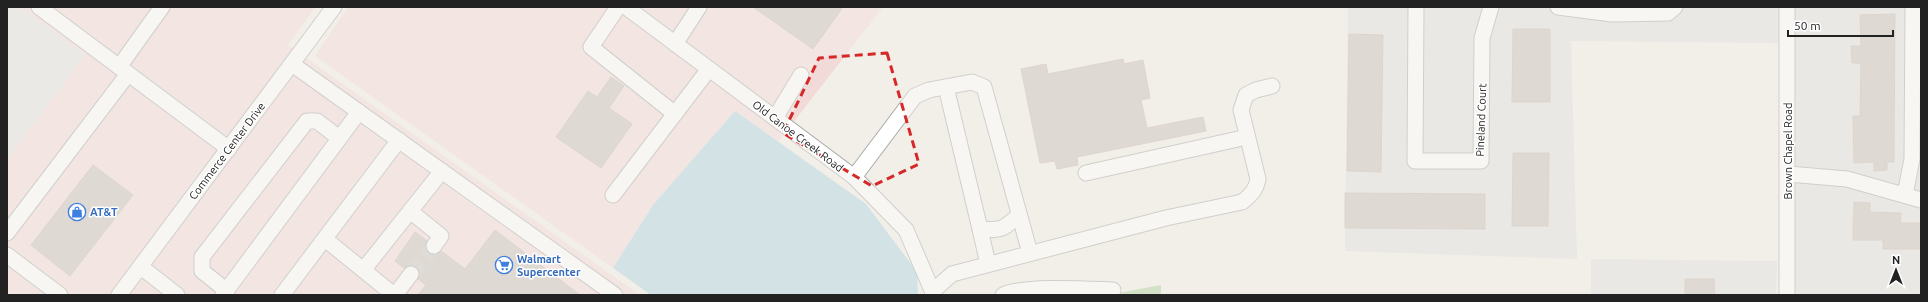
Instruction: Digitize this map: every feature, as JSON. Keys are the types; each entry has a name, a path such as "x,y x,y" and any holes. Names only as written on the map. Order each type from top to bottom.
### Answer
{"street":[{"path":"39,7 229,149"},
{"path":"7,233 124,70 162,7"},
{"name":"Commerce Center Drive","path":"119,295 334,7"},
{"path":"618,7 591,47 675,114"},
{"name":"Old Canoe Creek Road","path":"626,7 854,177 906,230 933,293"},
{"path":"675,44 699,7"},
{"name":"Pineland Court","path":"1416,7 1415,161 1481,161 1482,38 1492,7"},
{"path":"1558,7 1612,14 1668,13 1675,7"},
{"name":"Brown Chapel Road","path":"1787,7 1787,295"},
{"path":"1905,195 1912,159 1913,7"},
{"path":"292,64 615,295"},
{"path":"613,195 709,69"},
{"path":"775,118 801,76"},
{"path":"854,177 915,96 929,90 972,82 984,87 1030,253"},
{"path":"933,293 952,274 1166,218 1242,202 1251,195 1257,187 1258,179 1241,110 1246,95 1256,90 1272,86"},
{"path":"946,87 988,264"},
{"path":"339,138 317,121 306,120 202,257 202,271 225,293 359,112"},
{"path":"1086,174 1247,136"},
{"path":"282,295 399,140"},
{"path":"364,269 442,171"},
{"path":"1788,174 1847,179 1921,200"},
{"path":"410,211 438,241"},
{"path":"980,229 994,230 1006,228 1019,215"},
{"path":"325,238 395,295 411,274"},
{"path":"7,255 60,295"},
{"path":"141,267 178,295"},
{"path":"1003,295 1010,292 1025,290 1113,290"}],"highlighted area":[{"path":"887,53 919,164 872,186 783,133 819,58"}],"shaded area":[{"path":"7,7 316,7 288,45 640,295 7,295"},
{"path":"7,7 20,7 85,55 7,160"},
{"path":"348,7 883,7 778,142 735,111 653,205 613,268 315,56"},
{"path":"1348,7 1780,7 1780,43 1571,41 1577,259 1345,251"},
{"path":"1794,7 1921,7 1921,295 1795,295"},
{"path":"1591,259 1777,261 1776,295 1591,295"}],"green space":[{"path":"1161,285 1161,295 1107,295"}],"water":[{"path":"735,111 866,204 917,272 918,295 651,295 613,268 653,205"}],"building":[{"path":"753,7 843,7 813,49"},
{"path":"1895,14 1894,162 1887,162 1887,170 1874,171 1874,162 1854,163 1853,116 1860,116 1861,63 1852,63 1851,46 1861,46 1860,15"},
{"path":"1513,29 1550,29 1550,102 1512,102"},
{"path":"1349,34 1383,35 1381,172 1347,171"},
{"path":"1123,59 1124,64 1143,60 1150,98 1141,100 1147,128 1203,117 1206,131 1077,157 1078,165 1057,169 1055,161 1040,163 1021,69 1046,64 1048,74"},
{"path":"611,77 624,86 609,108 632,124 601,168 556,137 588,91 597,97"},
{"path":"1513,153 1549,153 1548,226 1512,226"},
{"path":"93,165 133,195 70,276 31,245"},
{"path":"1345,193 1485,194 1485,229 1345,228"},
{"path":"1854,202 1870,203 1870,212 1901,213 1900,223 1921,223 1921,249 1883,249 1883,240 1853,240"},
{"name":"Walmart Supercenter","path":"495,230 580,295 418,295 426,285 418,279 419,270 412,265 404,268 395,261 415,232 427,241 425,246 429,253 434,255 441,251 465,269"},
{"path":"1685,279 1714,279 1715,295 1685,295"}],"tunnel":[{"path":"411,274 434,246"}],"place":[{"name":"AT&T","path":"77,212"},
{"name":"Walmart Supercenter","path":"504,265"}]}
